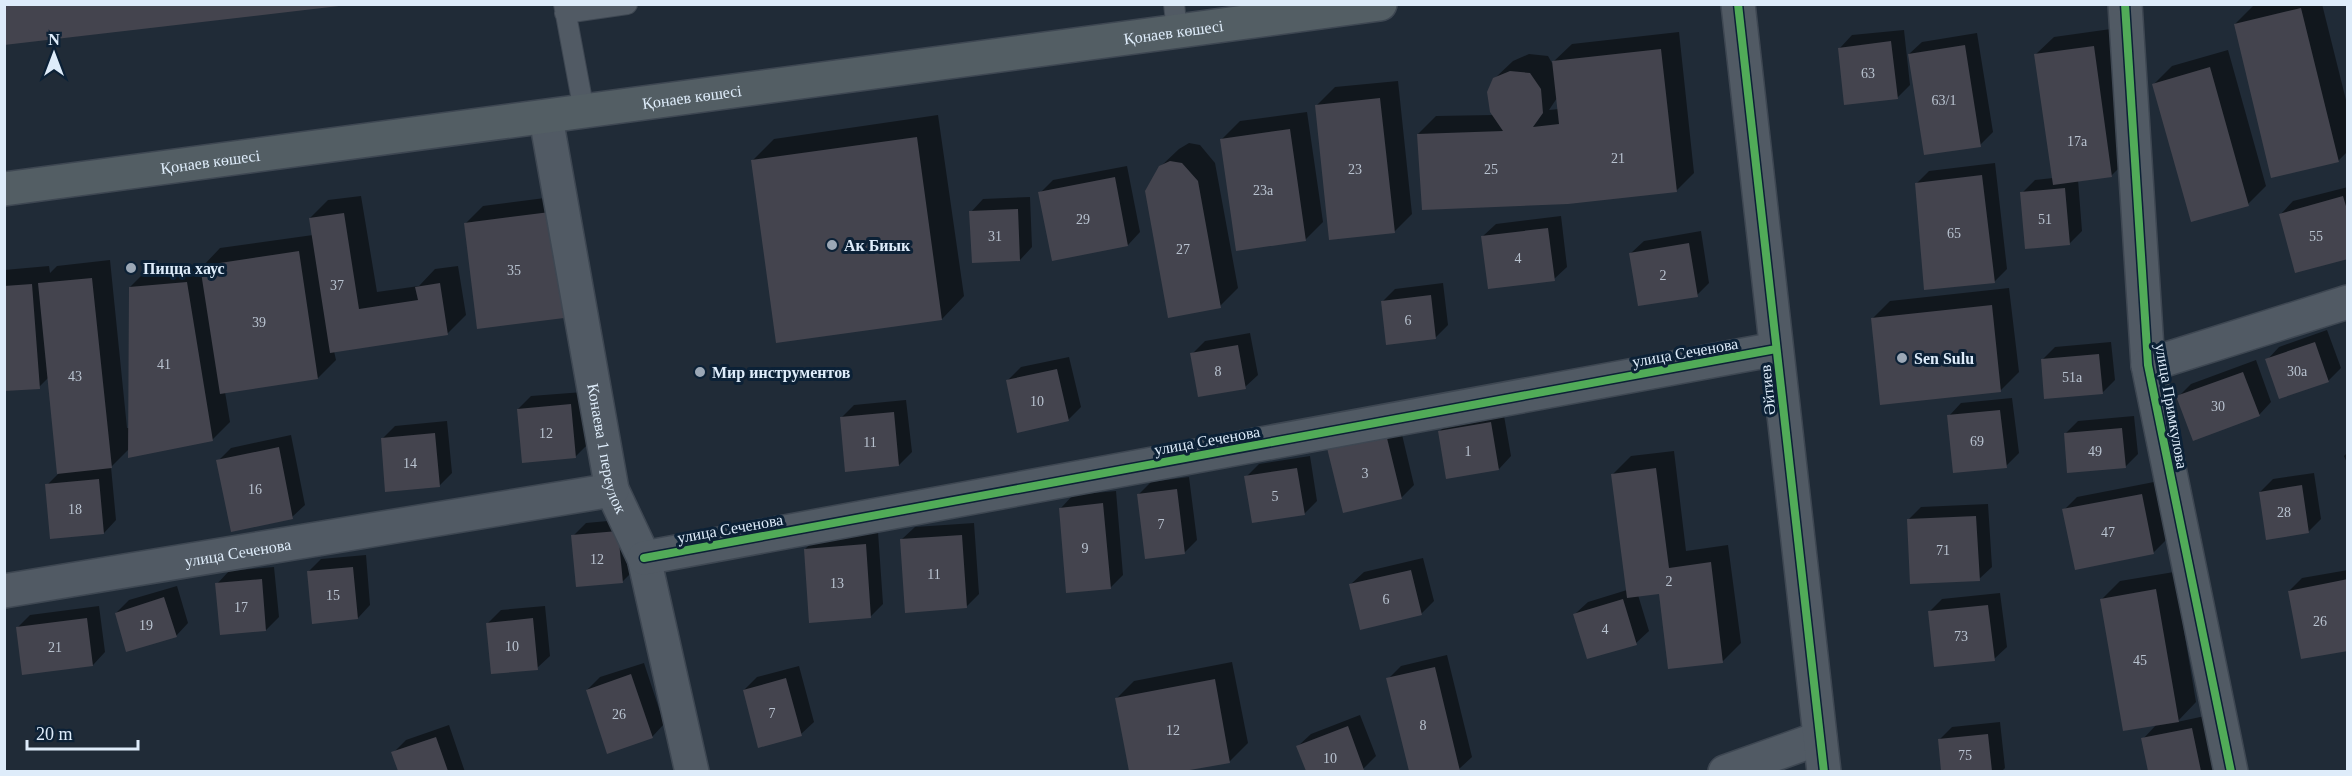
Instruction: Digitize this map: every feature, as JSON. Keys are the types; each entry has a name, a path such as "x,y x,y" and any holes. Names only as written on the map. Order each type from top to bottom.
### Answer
{"main road":[{"name":"Қонаев көшесі","path":"4,189 546,118 1175,18 1380,4"}],"street":[{"name":"Әйтиев","path":"1738,4 1824,771"},
{"name":"улица Примкулова","path":"2125,4 2148,365 2231,771"},
{"name":"Конаева 1 переулок","path":"546,118 612,490 644,558 681,768"},
{"path":"2148,365 2348,302"},
{"name":"улица Сеченова","path":"644,558 1776,349"},
{"name":"улица Сеченова","path":"4,591 612,490"},
{"path":"1725,771 1820,738"}],"lane":[{"path":"584,111 564,9 627,4"}],"building":[{"path":"4,4 339,4 339,6 4,45"},
{"path":"2301,8 2339,162 2271,178 2234,24"},
{"path":"1891,41 1898,99 1844,105 1838,48"},
{"path":"1965,45 1981,147 1924,155 1908,54"},
{"path":"2094,46 2112,177 2053,185 2034,54"},
{"path":"1661,49 1677,192 1568,204 1422,210 1417,134 1503,131 1490,112 1487,92 1493,78 1510,71 1530,73 1541,89 1543,113 1533,127 1559,124 1552,61"},
{"path":"2210,67 2249,206 2191,222 2152,84"},
{"path":"1380,98 1395,233 1329,240 1315,105"},
{"path":"1290,129 1306,241 1236,251 1220,139"},
{"path":"917,137 942,320 776,343 751,160"},
{"path":"1170,161 1182,163 1198,181 1221,308 1168,318 1145,191 1159,166"},
{"path":"1982,175 1995,283 1924,290 1915,183"},
{"path":"1115,177 1128,246 1052,261 1038,192"},
{"path":"2065,188 2070,245 2025,249 2020,192"},
{"path":"2343,196 2348,213 2348,259 2295,273 2279,214"},
{"path":"1018,209 1020,261 972,263 969,211"},
{"path":"550,212 564,318 477,329 464,223"},
{"path":"344,213 359,309 418,300 415,287 440,283 448,335 330,353 309,218"},
{"path":"1548,228 1555,281 1488,289 1481,236"},
{"path":"1689,243 1698,297 1638,306 1629,253"},
{"path":"299,251 318,379 220,394 200,266"},
{"path":"92,278 112,468 57,474 38,283"},
{"path":"187,282 213,441 128,458 129,287"},
{"path":"32,284 40,389 4,391 4,286"},
{"path":"1431,295 1436,339 1386,345 1381,301"},
{"path":"1992,305 2001,392 1880,405 1871,318"},
{"path":"2315,342 2329,382 2279,399 2265,359"},
{"path":"1238,345 1246,389 1198,397 1190,353"},
{"path":"2099,354 2103,394 2044,399 2041,359"},
{"path":"1057,369 1069,421 1017,433 1006,380"},
{"path":"2243,372 2260,416 2193,441 2176,396"},
{"path":"571,404 576,458 522,463 517,409"},
{"path":"2000,410 2007,468 1953,473 1947,415"},
{"path":"894,412 899,466 845,472 840,417"},
{"path":"1491,422 1499,470 1446,479 1438,431"},
{"path":"2122,428 2126,468 2067,473 2064,433"},
{"path":"435,433 440,487 385,492 381,438"},
{"path":"1386,434 1402,499 1343,513 1327,448"},
{"path":"279,447 293,519 231,532 216,460"},
{"path":"1297,468 1305,515 1252,523 1244,476"},
{"path":"1656,468 1669,568 1711,562 1723,663 1668,669 1659,594 1627,598 1611,474"},
{"path":"99,479 104,534 50,539 45,484"},
{"path":"2302,485 2309,533 2266,540 2259,492"},
{"path":"1177,489 1185,554 1145,559 1137,494"},
{"path":"2142,494 2154,554 2075,570 2062,509"},
{"path":"1103,503 1111,589 1066,593 1059,508"},
{"path":"1976,516 1980,581 1910,584 1907,519"},
{"path":"618,531 623,583 576,587 571,535"},
{"path":"962,535 967,608 905,613 900,539"},
{"path":"866,544 871,618 809,623 804,549"},
{"path":"353,567 358,619 312,624 307,571"},
{"path":"1411,570 1422,615 1360,630 1349,584"},
{"path":"262,579 266,631 220,635 215,583"},
{"path":"2348,579 2348,651 2301,659 2288,591"},
{"path":"2156,589 2179,722 2123,731 2100,599"},
{"path":"164,597 177,637 126,652 115,613"},
{"path":"1623,599 1637,645 1587,659 1573,614"},
{"path":"1988,605 1995,661 1934,667 1928,611"},
{"path":"87,618 93,666 22,675 16,627"},
{"path":"533,618 538,670 491,674 486,623"},
{"path":"1435,667 1460,771 1409,771 1386,678"},
{"path":"631,674 653,738 607,754 586,690"},
{"path":"786,678 802,736 758,748 743,690"},
{"path":"1215,679 1230,763 1184,771 1129,771 1115,698"},
{"path":"1348,726 1364,770 1306,771 1296,746"},
{"path":"2192,728 2201,771 2148,771 2141,738"},
{"path":"1988,734 1992,771 1941,771 1938,739"},
{"path":"436,737 448,771 398,771 391,752"}],"cycle path":[{"path":"1738,4 1824,772"},
{"path":"2125,4 2148,365 2231,772"},
{"path":"644,558 1776,349"}],"place":[{"name":"Ак Биык","path":"832,245"},
{"name":"Пицца хаус","path":"131,268"},
{"name":"Sen Sulu","path":"1902,358"},
{"name":"Мир инструментов","path":"700,372"}]}
